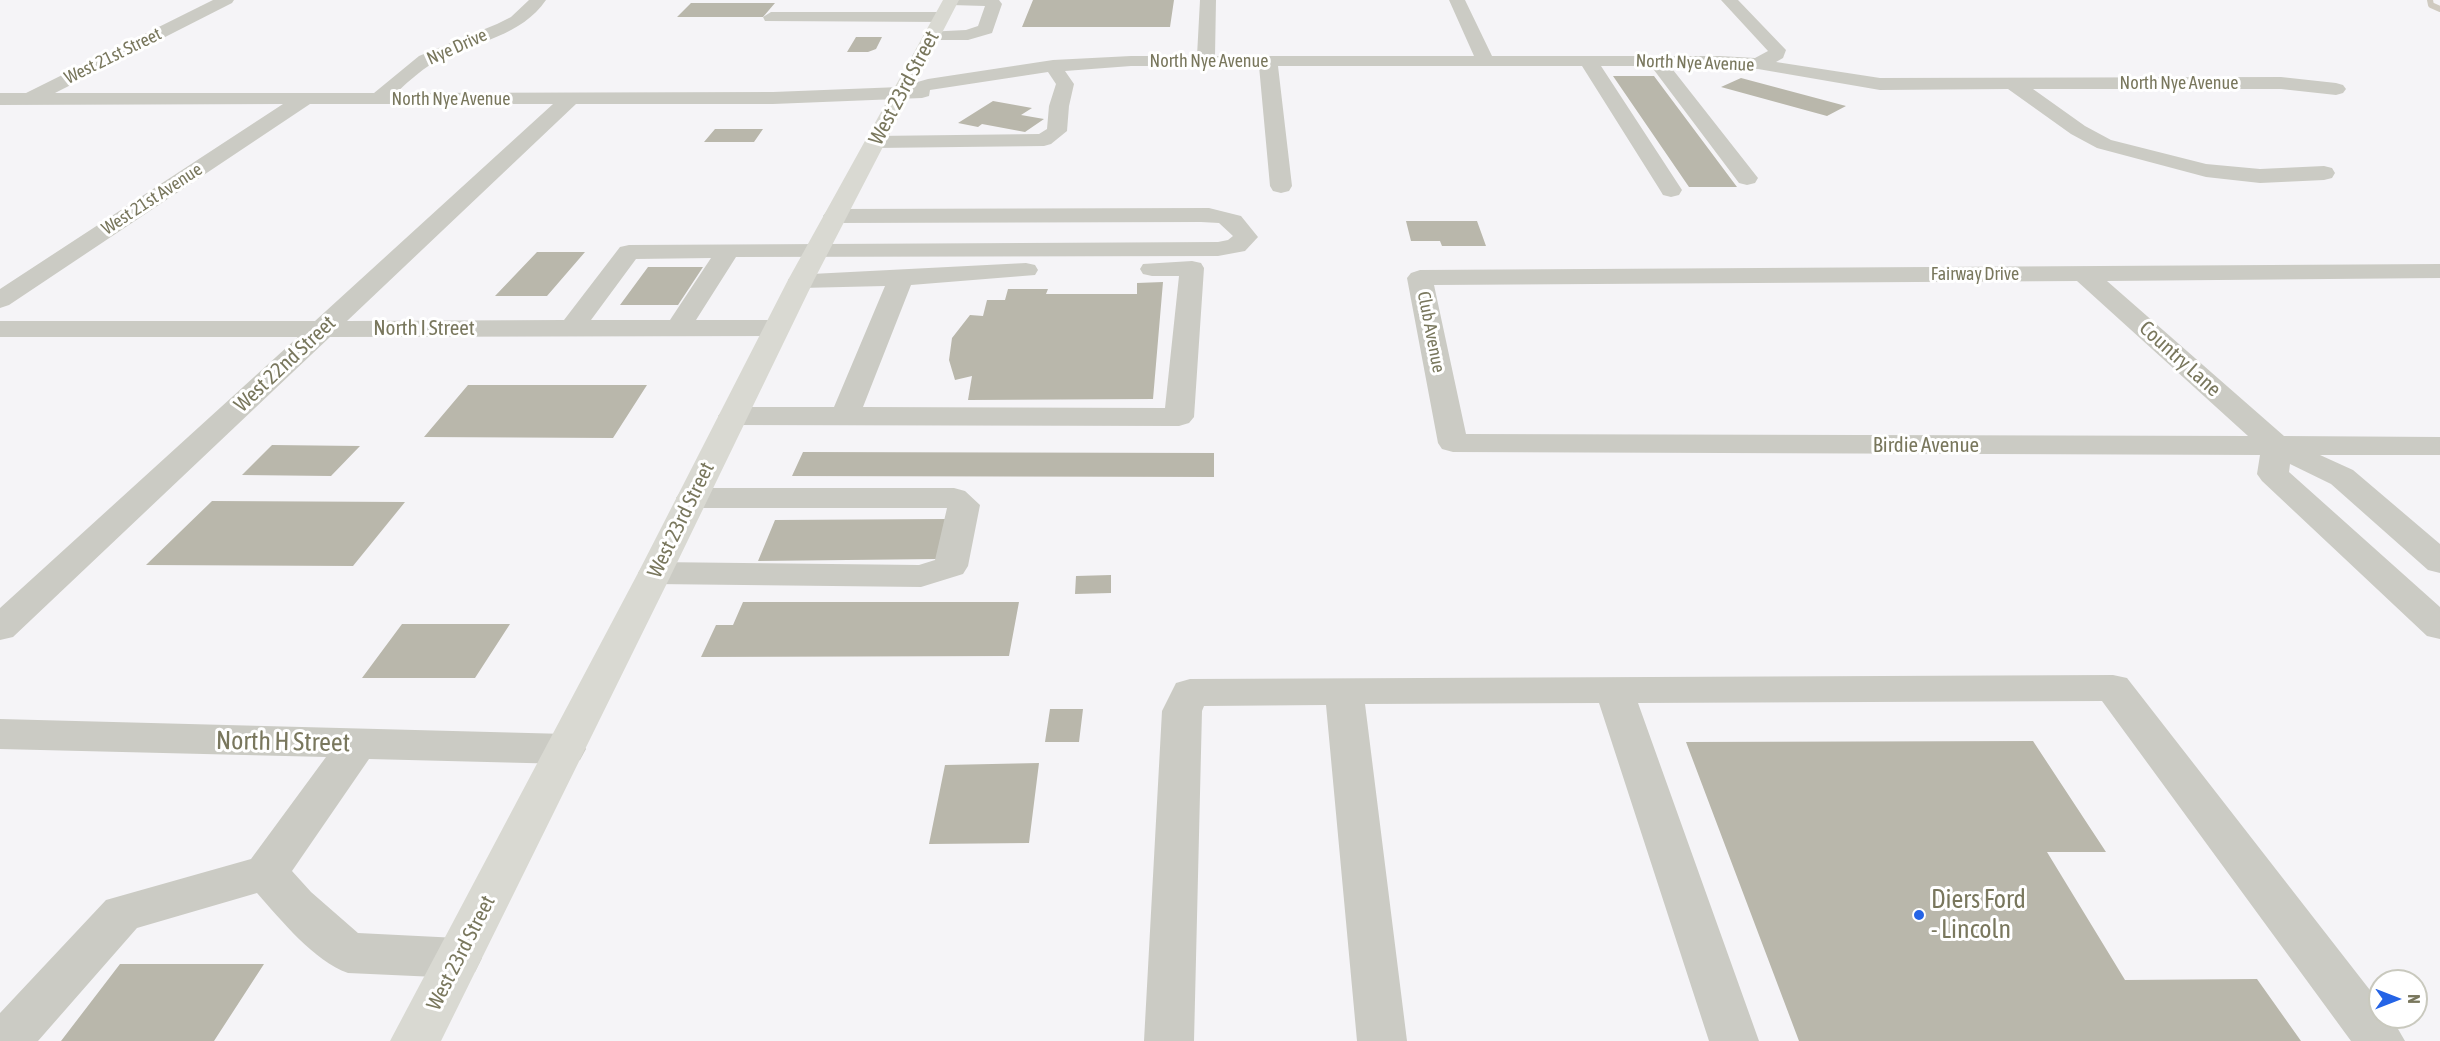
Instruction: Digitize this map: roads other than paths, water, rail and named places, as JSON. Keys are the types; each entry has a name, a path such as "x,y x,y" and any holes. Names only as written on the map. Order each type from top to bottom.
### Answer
{"main road":[{"name":"West 23rd Street","path":"415,1041 566,749 816,250 951,0"}],"street":[{"name":"West 21st Street","path":"0,113 226,0"},
{"name":"Nye Drive","path":"378,99 409,71 433,56 518,19 538,0"},
{"path":"932,36 968,35 986,28 994,4 989,1 951,0"},
{"path":"1206,61 1208,0"},
{"path":"1457,0 1486,61"},
{"path":"1729,0 1777,50 1777,54 1758,64"},
{"path":"771,17 942,17"},
{"name":"North Nye Avenue","path":"0,99 815,98 950,91 992,85 1024,77 1053,66 1094,62 1206,61 1656,61 1758,64 1880,84 2282,83 2336,89"},
{"path":"1268,61 1281,186"},
{"path":"1588,61 1671,190"},
{"path":"1656,61 1747,178"},
{"path":"875,142 1044,140 1057,131 1059,106 1065,84 1053,66"},
{"path":"2014,84 2078,130 2104,144 2206,170 2260,176 2324,173"},
{"name":"West 21st Avenue","path":"0,300 305,99"},
{"name":"West 22nd Street","path":"0,628 570,99"},
{"path":"572,328 629,252 1218,249 1236,246 1246,237 1238,222 1222,216 835,216"},
{"path":"678,328 728,250"},
{"path":"734,416 1179,417 1192,268 1018,270 902,278 801,280"},
{"name":"Fairway Drive","path":"1509,277 2440,271"},
{"name":"Country Lane","path":"2083,273 2277,446 2342,477 2440,562"},
{"name":"Club Avenue","path":"1445,404 1420,278 1509,277"},
{"path":"845,416 902,278"},
{"name":"North I Street","path":"0,329 776,328"},
{"name":"Birdie Avenue","path":"1445,404 1453,443 2440,446"},
{"path":"2277,446 2273,474 2440,627"},
{"path":"655,573 921,576 951,566 964,505 954,498 692,498"},
{"path":"1169,1041 1182,711 1190,693 2113,688 2380,1041"},
{"path":"1614,690 1734,1041"},
{"path":"1344,691 1382,1041"},
{"name":"North H Street","path":"0,735 566,749"},
{"path":"6,1041 122,913 266,873 358,744"},
{"path":"266,873 295,905 348,953 458,958"}],"waterway":[{"path":"2430,0 2431,5 2440,9"}],"place":[{"name":"Diers Ford - Lincoln","path":"1919,915"}]}
